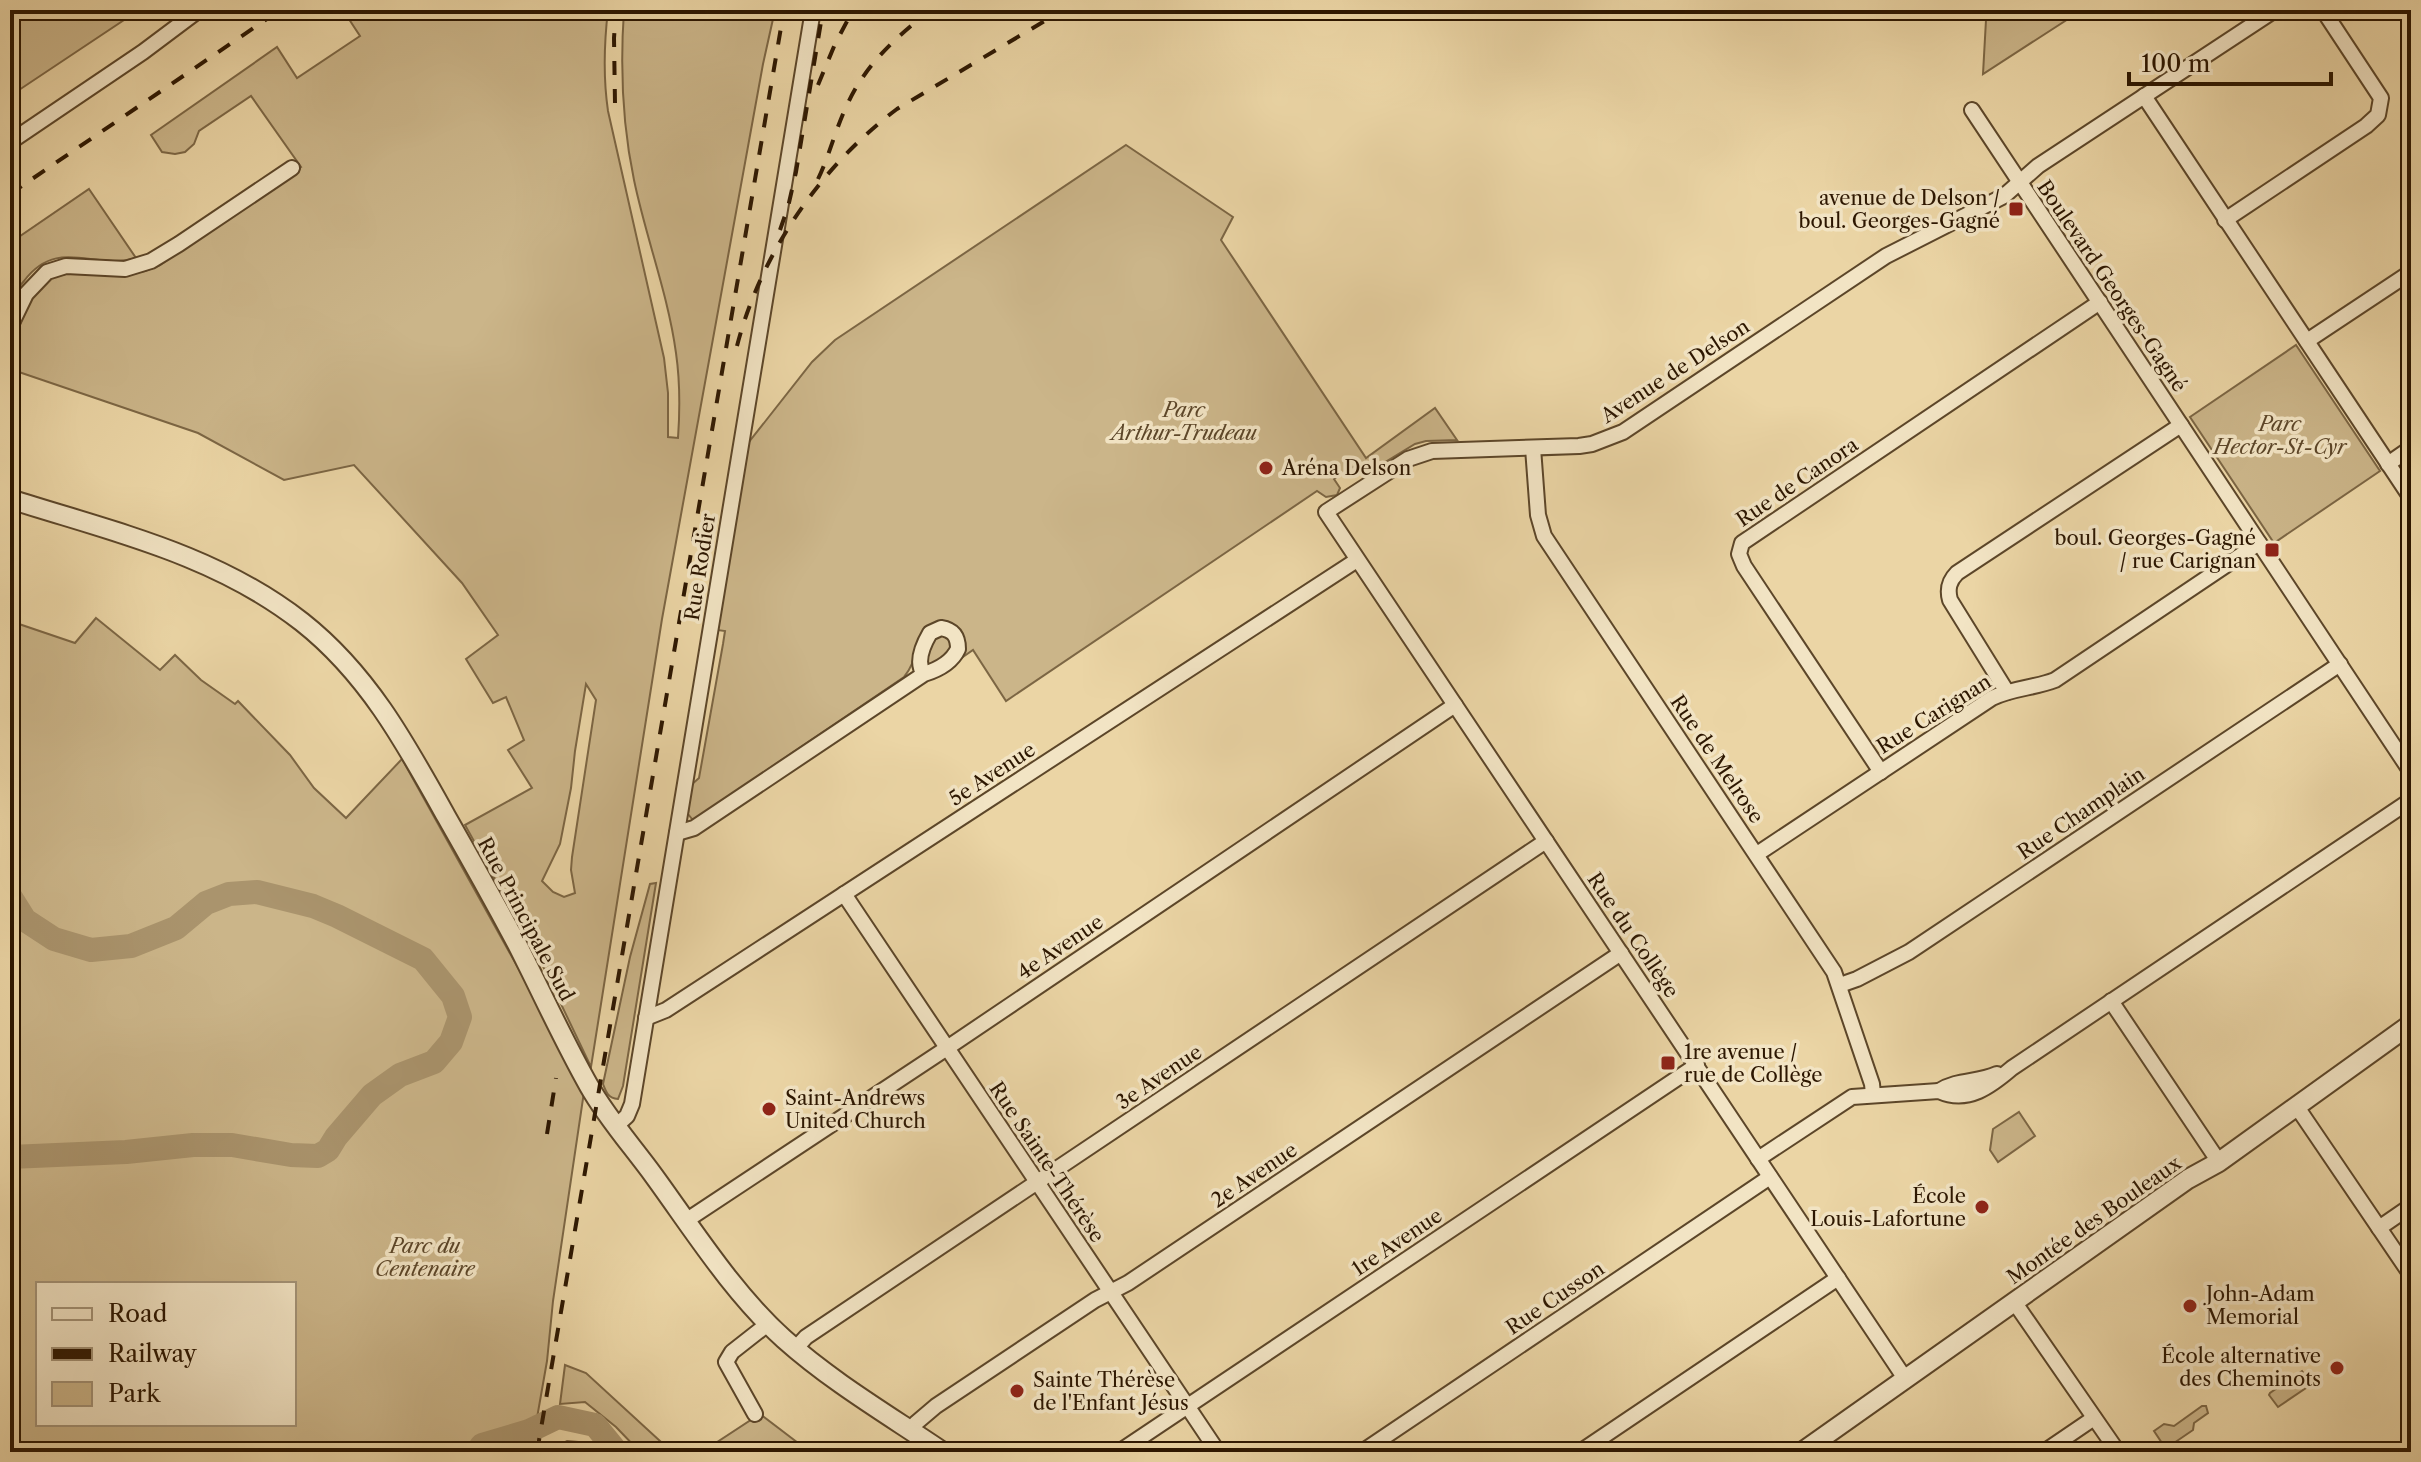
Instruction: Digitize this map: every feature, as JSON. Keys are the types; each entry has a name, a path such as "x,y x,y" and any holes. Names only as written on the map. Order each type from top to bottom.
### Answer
{"street":[{"path":"10,142 199,10"},
{"name":"Rue Rodier","path":"617,1125 631,1108 813,10"},
{"name":"Avenue de Delson","path":"1326,512 1419,454 1592,444 1623,432 1886,256 2004,196 2038,166 2275,10"},
{"path":"2225,220 2378,115 2381,98 2323,10"},
{"path":"2144,96 2411,498"},
{"name":"Boulevard Georges-Gagné","path":"1972,110 2411,772"},
{"path":"10,327 26,294 47,272 66,266 125,269 151,261 292,168"},
{"path":"2307,341 2411,272"},
{"name":"Rue de Canora","path":"1881,772 1744,566 1739,554 1742,543 2100,302"},
{"path":"2007,692 1950,600 1950,582 1957,573 2181,425"},
{"name":"Rue de Melrose","path":"1533,448 1538,515 1544,536 1834,972 1873,1094"},
{"path":"2388,464 2411,448"},
{"name":"Rue Principale Sud","path":"10,499 176,551 216,568 273,600 336,653 373,695 403,738 495,902 591,1089 742,1293 796,1348 943,1452"},
{"name":"Rue du Collège","path":"1326,512 1906,1380"},
{"name":"Rue Carignan","path":"1757,854 1992,698 2055,680 2259,543"},
{"name":"5e Avenue","path":"646,1018 666,1010 1357,560"},
{"name":"Rue Champlain","path":"1840,985 1909,952 2340,664"},
{"path":"677,833 688,832 701,824 924,674"},
{"name":"4e Avenue","path":"687,1220 1455,705"},
{"path":"1758,1159 1846,1100 1858,1096 1939,1091 1951,1096 1976,1093 1992,1085 2012,1068 2411,800"},
{"name":"3e Avenue","path":"796,1348 806,1337 1546,841"},
{"name":"Rue Sainte-Thérèse","path":"844,894 1218,1452"},
{"name":"2e Avenue","path":"912,1431 916,1423 936,1406 1095,1300 1128,1283 1621,953"},
{"path":"2111,1001 2219,1162"},
{"name":"Montée des Bouleaux","path":"1802,1452 2188,1179 2219,1162 2411,1024"},
{"name":"1re Avenue","path":"1119,1452 1697,1065"},
{"path":"2297,1107 2411,1275"},
{"name":"Rue Cusson","path":"1362,1452 1770,1177"},
{"path":"2379,1228 2411,1206"},
{"path":"1580,1452 1838,1278"},
{"path":"2015,1303 2118,1452"},
{"path":"755,1414 726,1362 732,1352 769,1323"},
{"path":"2044,1452 2094,1418"}],"green space":[{"path":"10,10 139,10 10,96"},
{"path":"343,10 608,10 605,86 608,111 664,358 668,437 678,438 679,385 672,331 639,202 627,138 622,74 624,10 775,10 662,619 591,1067 541,962 465,825 532,788 508,750 524,740 506,697 493,703 466,659 498,635 462,583 354,465 284,480 198,433 10,369 10,354 28,301 52,277 75,272 118,276 160,265 301,167 251,96 199,131 194,144 185,152 162,152 151,135 277,47 297,78 360,36","holes":["586,684 596,700 572,857 575,893 564,897 553,892 542,881 560,844"]},
{"path":"1990,10 2082,10 1983,74 1986,20"},
{"name":"Parc Arthur-Trudeau","path":"1126,145 1233,217 1221,240 1366,458 1435,408 1457,440 1415,444 1382,464 1363,468 1359,463 1334,479 1340,488 1337,495 1326,497 1317,491 1006,701 973,650 960,659 964,651 938,622 928,626 904,677 692,819 688,814 690,786 699,778 723,644 725,631 717,630 749,442 812,362 835,340"},
{"path":"89,189 136,258 106,261 63,257 50,260 24,281 10,302 10,243"},
{"name":"Parc Hector-St-Cyr","path":"2296,345 2380,471 2274,543 2190,417"},
{"name":"Parc du Centenaire","path":"96,618 160,670 175,655 201,680 235,704 238,701 290,755 314,788 346,818 402,759 584,1092 547,1361 531,1452 10,1452 10,621 75,643"},
{"path":"938,634 948,637 952,647 943,659 929,665 926,662 928,646"},
{"path":"656,883 623,1086 618,1099 608,1094 603,1084 630,957 650,884"},
{"path":"2019,1112 2035,1136 1998,1162 1990,1150 1993,1129"},
{"path":"565,1365 586,1373 672,1452 640,1452 585,1402 560,1404"},
{"path":"2302,1371 2309,1380 2309,1386 2278,1407 2270,1393"},
{"path":"2206,1406 2208,1413 2194,1423 2193,1430 2171,1445 2162,1443 2154,1431 2164,1424 2174,1426"},
{"path":"760,1414 806,1449 824,1448 827,1452 702,1452"},
{"path":"567,1441 590,1443 601,1452 558,1452 560,1445"}],"waterway":[{"path":"10,896 25,920 54,939 91,950 131,946 176,928 206,903 229,894 257,892 313,906 423,959 453,996 460,1017 451,1042 434,1062 400,1075 372,1095 328,1150 318,1156 291,1155 232,1145 193,1145 126,1152 10,1157"},
{"path":"477,1452 482,1445 529,1431 558,1417 595,1425 617,1452"}],"railway":[{"path":"10,194 280,10"},
{"path":"615,103 616,10"},
{"path":"537,1452 784,10"},
{"path":"780,230 796,172 823,10"},
{"path":"818,85 853,10"},
{"path":"818,179 855,89 873,63 931,10"},
{"path":"737,346 761,278 778,245 819,185 843,157 897,109 1063,10"},
{"path":"547,1134 556,1078"}],"place":[{"name":"avenue de Delson / boul. Georges-Gagné","path":"2016,209"},
{"name":"Aréna Delson","path":"1266,468"},
{"name":"boul. Georges-Gagné / rue Carignan","path":"2272,550"},
{"name":"1re avenue / rue de Collège","path":"1668,1063"},
{"name":"Saint-Andrews United Church","path":"769,1109"},
{"name":"École Louis-Lafortune","path":"1982,1207"},
{"name":"John-Adam Memorial","path":"2190,1306"},
{"name":"École alternative des Cheminots","path":"2337,1368"},
{"name":"Sainte Thérèse de l'Enfant Jésus","path":"1017,1391"}]}
